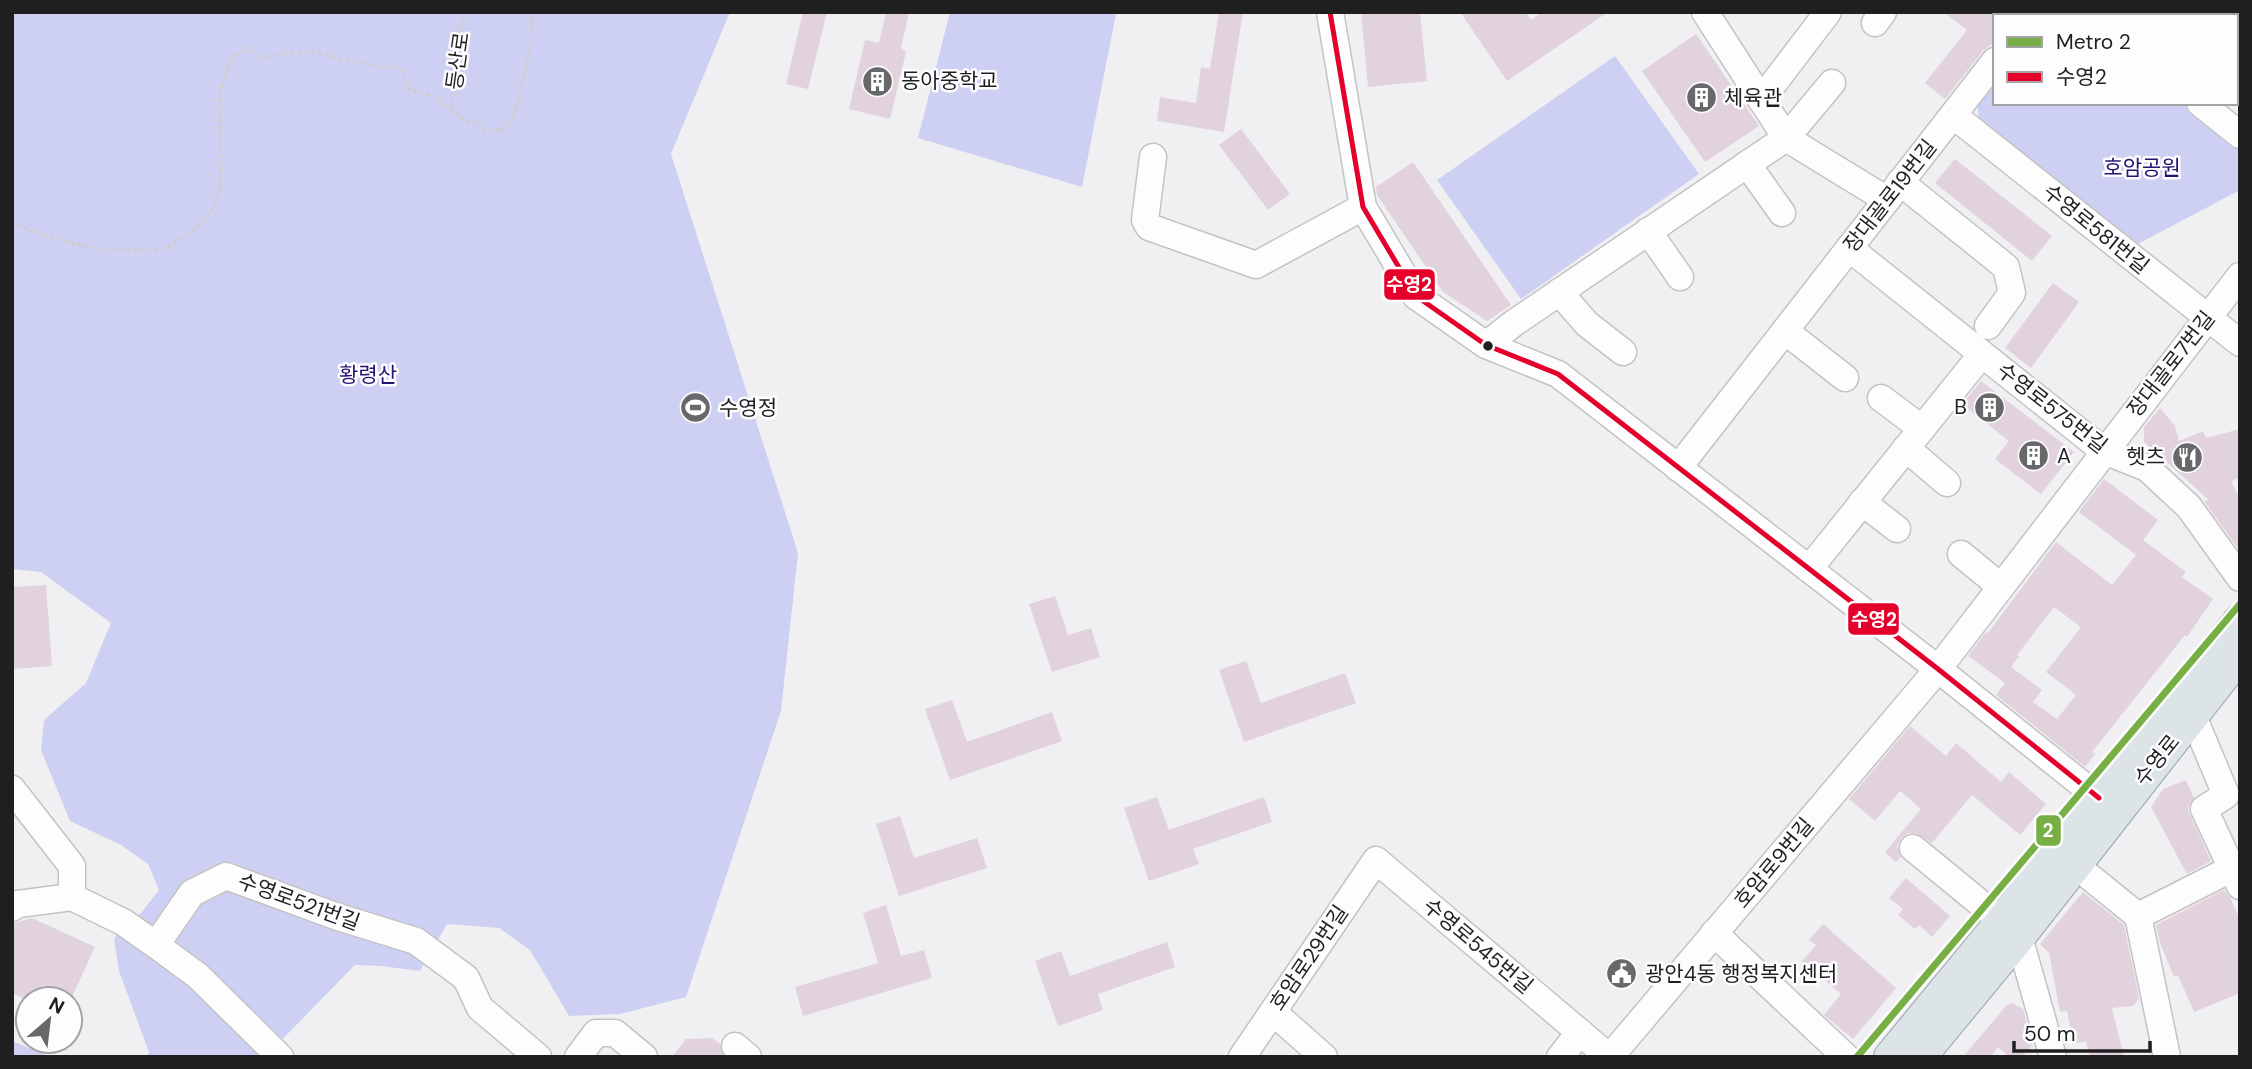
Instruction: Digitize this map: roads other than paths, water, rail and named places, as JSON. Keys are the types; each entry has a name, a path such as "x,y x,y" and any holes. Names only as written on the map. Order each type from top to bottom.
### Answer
{"main road":[{"name":"수영로","path":"1920,1057 2099,798 2240,620"},
{"name":"수영로","path":"1890,1057 2075,865 2240,655"}],"street":[{"path":"1330,12 1363,207 1416,296 1486,345 1558,374 1938,669 2099,798"},
{"path":"1705,12 1786,138 1893,191 2006,267 2012,293 1988,326"},
{"path":"1761,100 1828,12"},
{"name":"장대골로19번길","path":"1678,467 1993,64"},
{"path":"1486,345 1514,323 1786,138 1832,83"},
{"path":"2202,105 2240,135"},
{"name":"수영로581번길","path":"1953,115 2240,343"},
{"path":"1153,158 1145,220 1149,227 1256,265 1363,207"},
{"path":"1747,164 1782,213"},
{"path":"1648,231 1680,276"},
{"name":"수영로575번길","path":"1849,247 2104,451 2147,468 2189,507 2240,578"},
{"name":"장대골로7번길","path":"1938,669 2240,276"},
{"path":"1559,292 1587,324 1623,352"},
{"path":"1785,331 1845,378"},
{"path":"1809,569 1982,354"},
{"path":"1881,398 1947,483"},
{"path":"1863,502 1897,530"},
{"path":"1961,554 2000,586"},
{"name":"호암로9번길","path":"1610,1057 1938,669"},
{"path":"2138,916 2235,878 2204,809 2226,795 2193,716"},
{"path":"12,789 72,866 72,897"},
{"path":"1913,848 2011,929 2053,1057"},
{"name":"호암로29번길","path":"1242,1057 1376,860"},
{"name":"수영로545번길","path":"1376,860 1610,1057"},
{"path":"2075,865 2138,916 2167,1057"},
{"name":"수영로521번길","path":"156,945 192,893 226,876 338,918 416,941 466,978 480,1008 538,1057"},
{"path":"12,908 18,904 72,897 123,922 198,976 280,1057"},
{"path":"1714,933 1846,1057"},
{"path":"1273,1012 1324,1057"},
{"path":"1560,1057 1580,1032"},
{"path":"578,1057 596,1033 615,1033 644,1057"}],"metro line":[{"name":"2","path":"1857,1057 2240,604"}],"place":[{"name":"동아중학교","path":"878,81"},
{"name":"체육관","path":"1701,98"},
{"name":"B","path":"1990,407"},
{"name":"수영정","path":"696,408"},
{"name":"A","path":"2034,456"},
{"name":"헷츠","path":"2188,457"},
{"name":"광안4동 행정복지센터","path":"1622,974"}],"park label":[{"name":"호암공원","path":"2142,168"},
{"name":"황령산","path":"368,375"}]}
